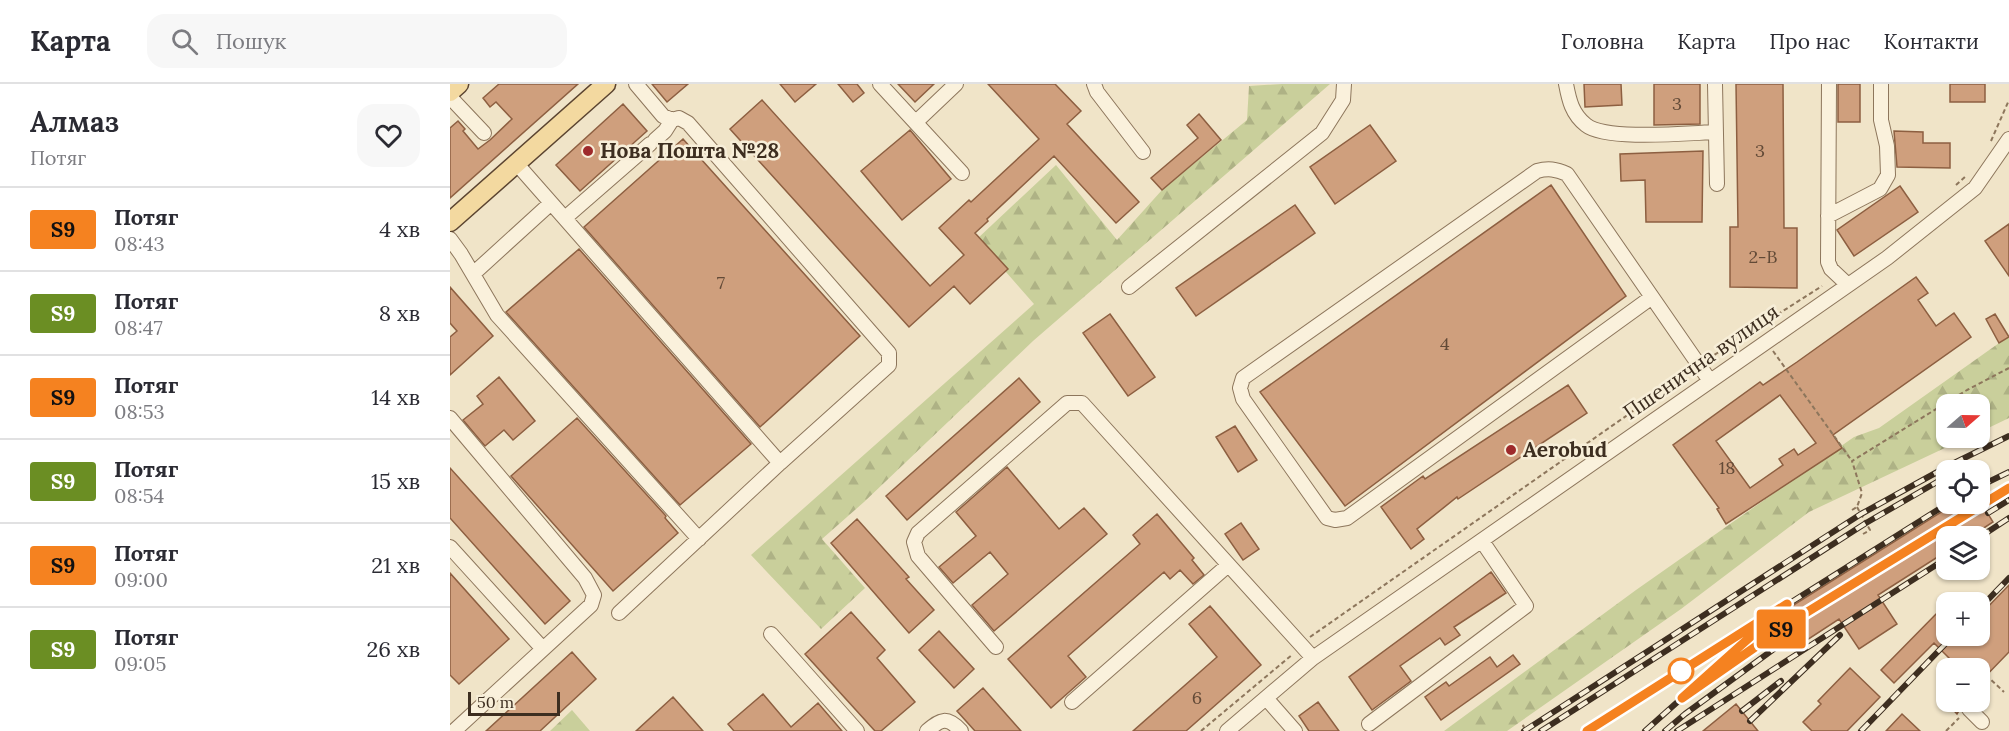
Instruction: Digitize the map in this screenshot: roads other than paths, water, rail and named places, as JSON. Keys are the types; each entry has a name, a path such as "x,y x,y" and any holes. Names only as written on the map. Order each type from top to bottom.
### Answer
{"main road":[{"path":"450,92 459,84"},
{"path":"450,222 606,84"}],"street":[{"path":"619,613 889,365 889,353 688,123 679,118 672,120 663,116 636,84"},
{"path":"880,84 962,173"},
{"path":"916,122 956,84"},
{"path":"1094,84 1097,92 1143,152"},
{"path":"1129,287 1322,133 1343,100 1344,84"},
{"path":"1566,84 1574,114 1598,132 1617,134 1716,132"},
{"path":"1715,84 1717,184"},
{"path":"1828,84 1828,262 1830,269 1843,281"},
{"path":"1828,216 1880,189 1888,175 1887,146 1881,120 1881,84"},
{"path":"450,97 484,133"},
{"path":"565,218 665,131 672,120"},
{"name":"Пшенична вулиця","path":"1227,731 1313,658 1767,342 1843,281 1887,258 1975,188 2009,139"},
{"path":"516,163 780,464"},
{"path":"1652,297 1347,518 1335,520 1327,518 1243,399 1240,388 1243,378 1537,171 1548,168 1567,174 1699,365 1710,381"},
{"path":"473,274 551,203"},
{"path":"450,240 497,315 699,539"},
{"path":"996,647 918,556 914,542 918,533 1067,403 1082,403 1227,566 1313,658"},
{"path":"450,418 591,587 594,595 591,605 454,731"},
{"path":"1369,724 1526,606 1482,541"},
{"path":"450,547 543,649"},
{"path":"1072,702 1227,566"},
{"path":"771,634 857,731"},
{"path":"1266,698 1295,731"},
{"path":"1972,712 1982,722"},
{"path":"927,731 939,721 947,721 961,731"}],"railway":[{"path":"1524,731 1861,514 1950,465 2009,436"},
{"path":"1990,481 2009,472"},
{"path":"1541,731 1866,523 1936,483"},
{"path":"1990,500 2009,487"},
{"path":"1990,512 2009,500"},
{"path":"1587,731 1936,511"},
{"path":"1990,530 2009,518"},
{"path":"1677,731 1936,565"},
{"path":"1990,598 2009,578"},
{"path":"1729,665 1791,622"},
{"path":"1645,731 1758,630"},
{"path":"1665,731 1797,632"},
{"path":"1750,721 1840,635"},
{"path":"1861,731 1943,646"},
{"path":"1742,711 1781,681"}],"train":[{"name":"S9","path":"1587,731 1787,604 1682,698 1791,622 2009,488"}],"place":[{"name":"Нова Пошта №28","path":"588,151"},
{"name":"Aerobud","path":"1511,450"}]}
